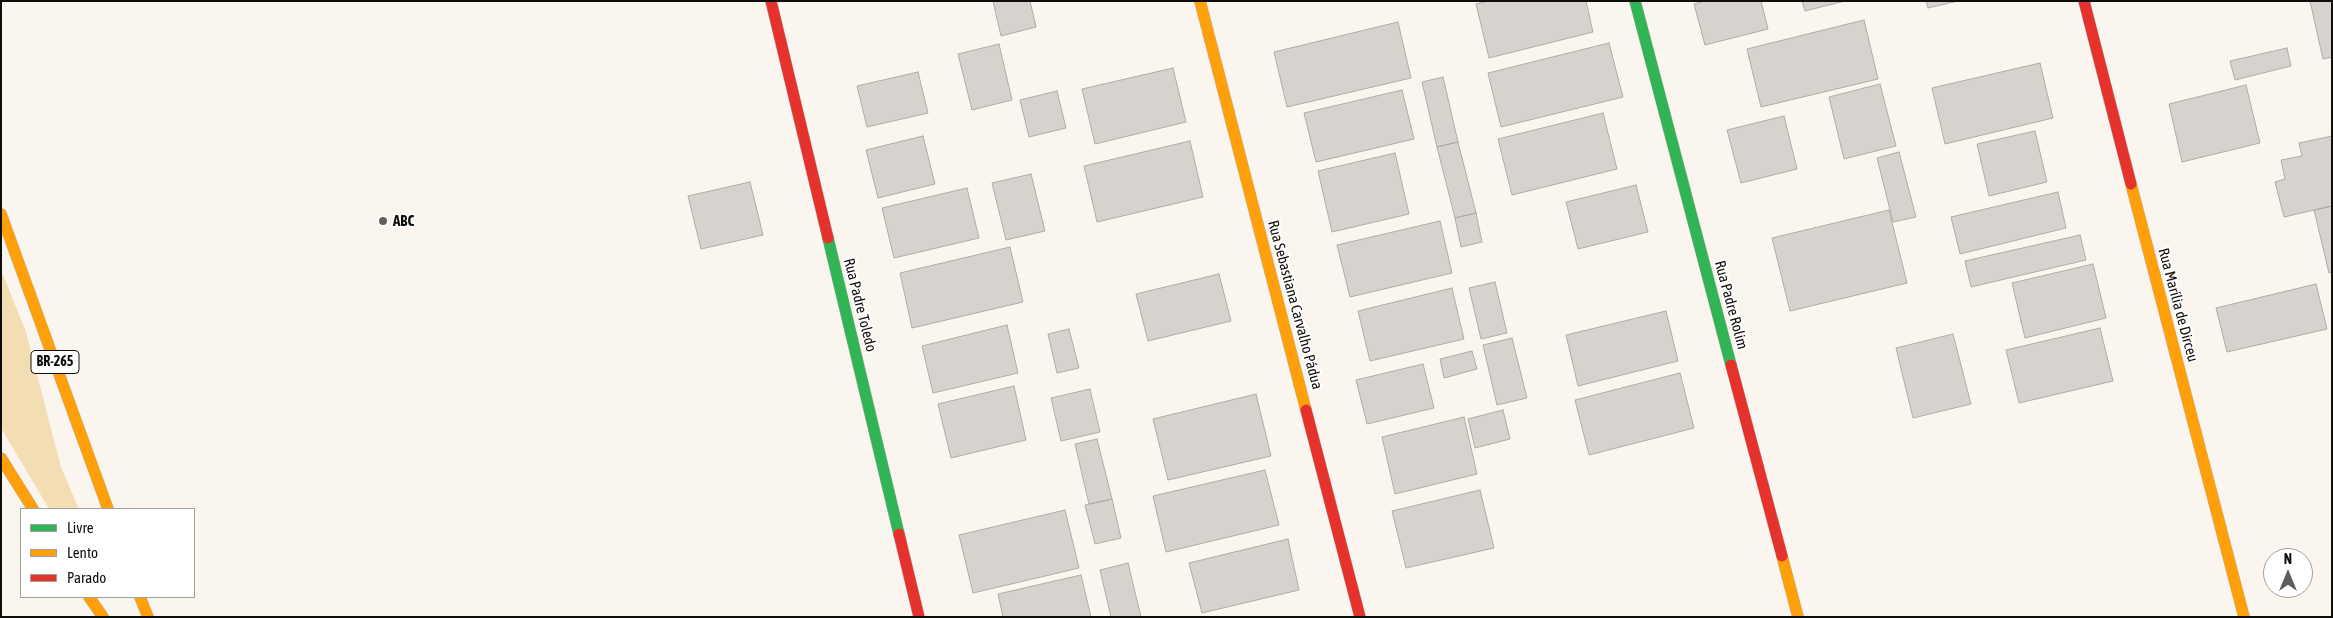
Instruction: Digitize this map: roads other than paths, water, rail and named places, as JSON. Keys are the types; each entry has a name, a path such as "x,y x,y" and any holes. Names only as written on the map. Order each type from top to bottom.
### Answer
{"street":[{"name":"Rua Padre Toledo","path":"771,1 919,617"},
{"name":"Rua Sebastiana Carvalho Pádua","path":"1200,1 1360,617"},
{"name":"Rua Padre Rolim","path":"1635,1 1798,617"},
{"name":"Rua Marília de Dirceu","path":"2084,1 2244,617"},
{"name":"BR-265","path":"1,214 108,508"},
{"path":"1,458 33,508"},
{"path":"90,598 102,617"},
{"path":"140,598 148,617"}],"place":[{"name":"ABC","path":"383,221"}]}
